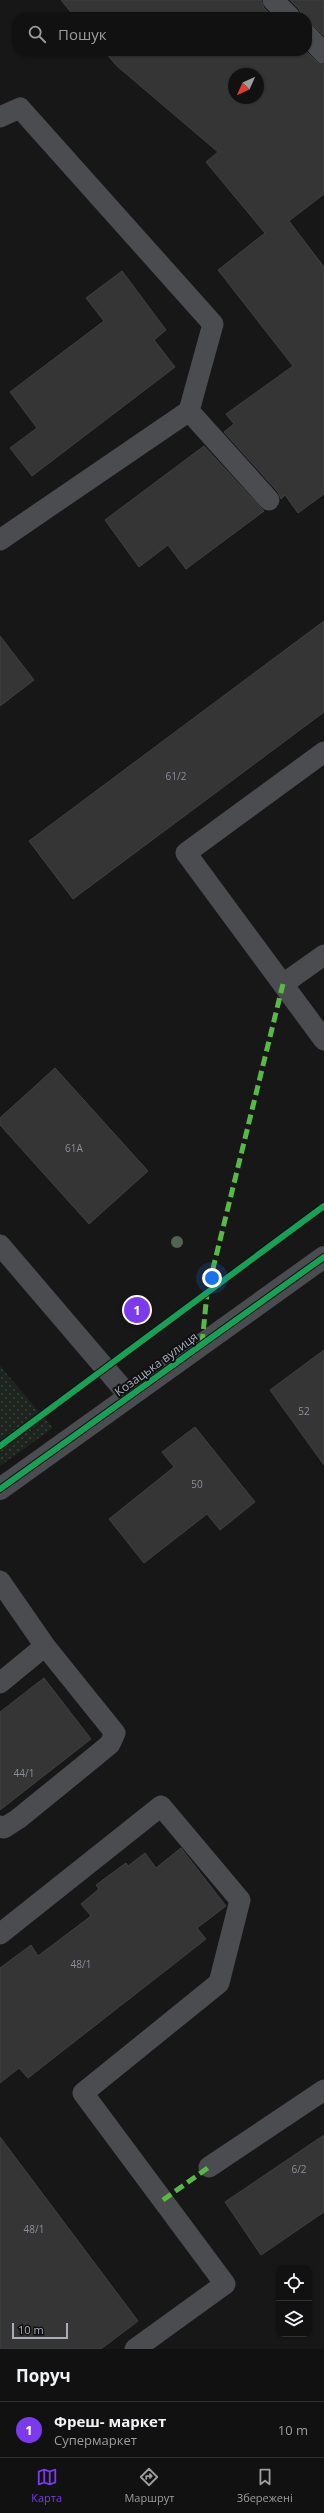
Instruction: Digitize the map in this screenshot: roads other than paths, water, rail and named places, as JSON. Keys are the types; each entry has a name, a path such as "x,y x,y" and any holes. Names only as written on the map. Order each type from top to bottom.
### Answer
{"street":[{"name":"Козацька вулиця","path":"0,1489 324,1257"}],"lane":[{"path":"274,0 285,12"},
{"path":"312,40 324,53"},
{"path":"0,117 20,108 212,324 190,411 0,540"},
{"path":"190,411 269,500"},
{"path":"324,752 186,853 324,1040"},
{"path":"283,984 324,954"},
{"path":"0,1245 129,1396"},
{"path":"0,1581 45,1646 115,1733 110,1744 18,1819 4,1828 0,1826"},
{"path":"0,1682 45,1646"},
{"path":"0,1934 161,1806 240,1900 219,1983 83,2093 225,2284 135,2349"},
{"path":"209,2167 324,2090"}],"place":[{"name":"Фреш- маркет","path":"137,1310"}]}
